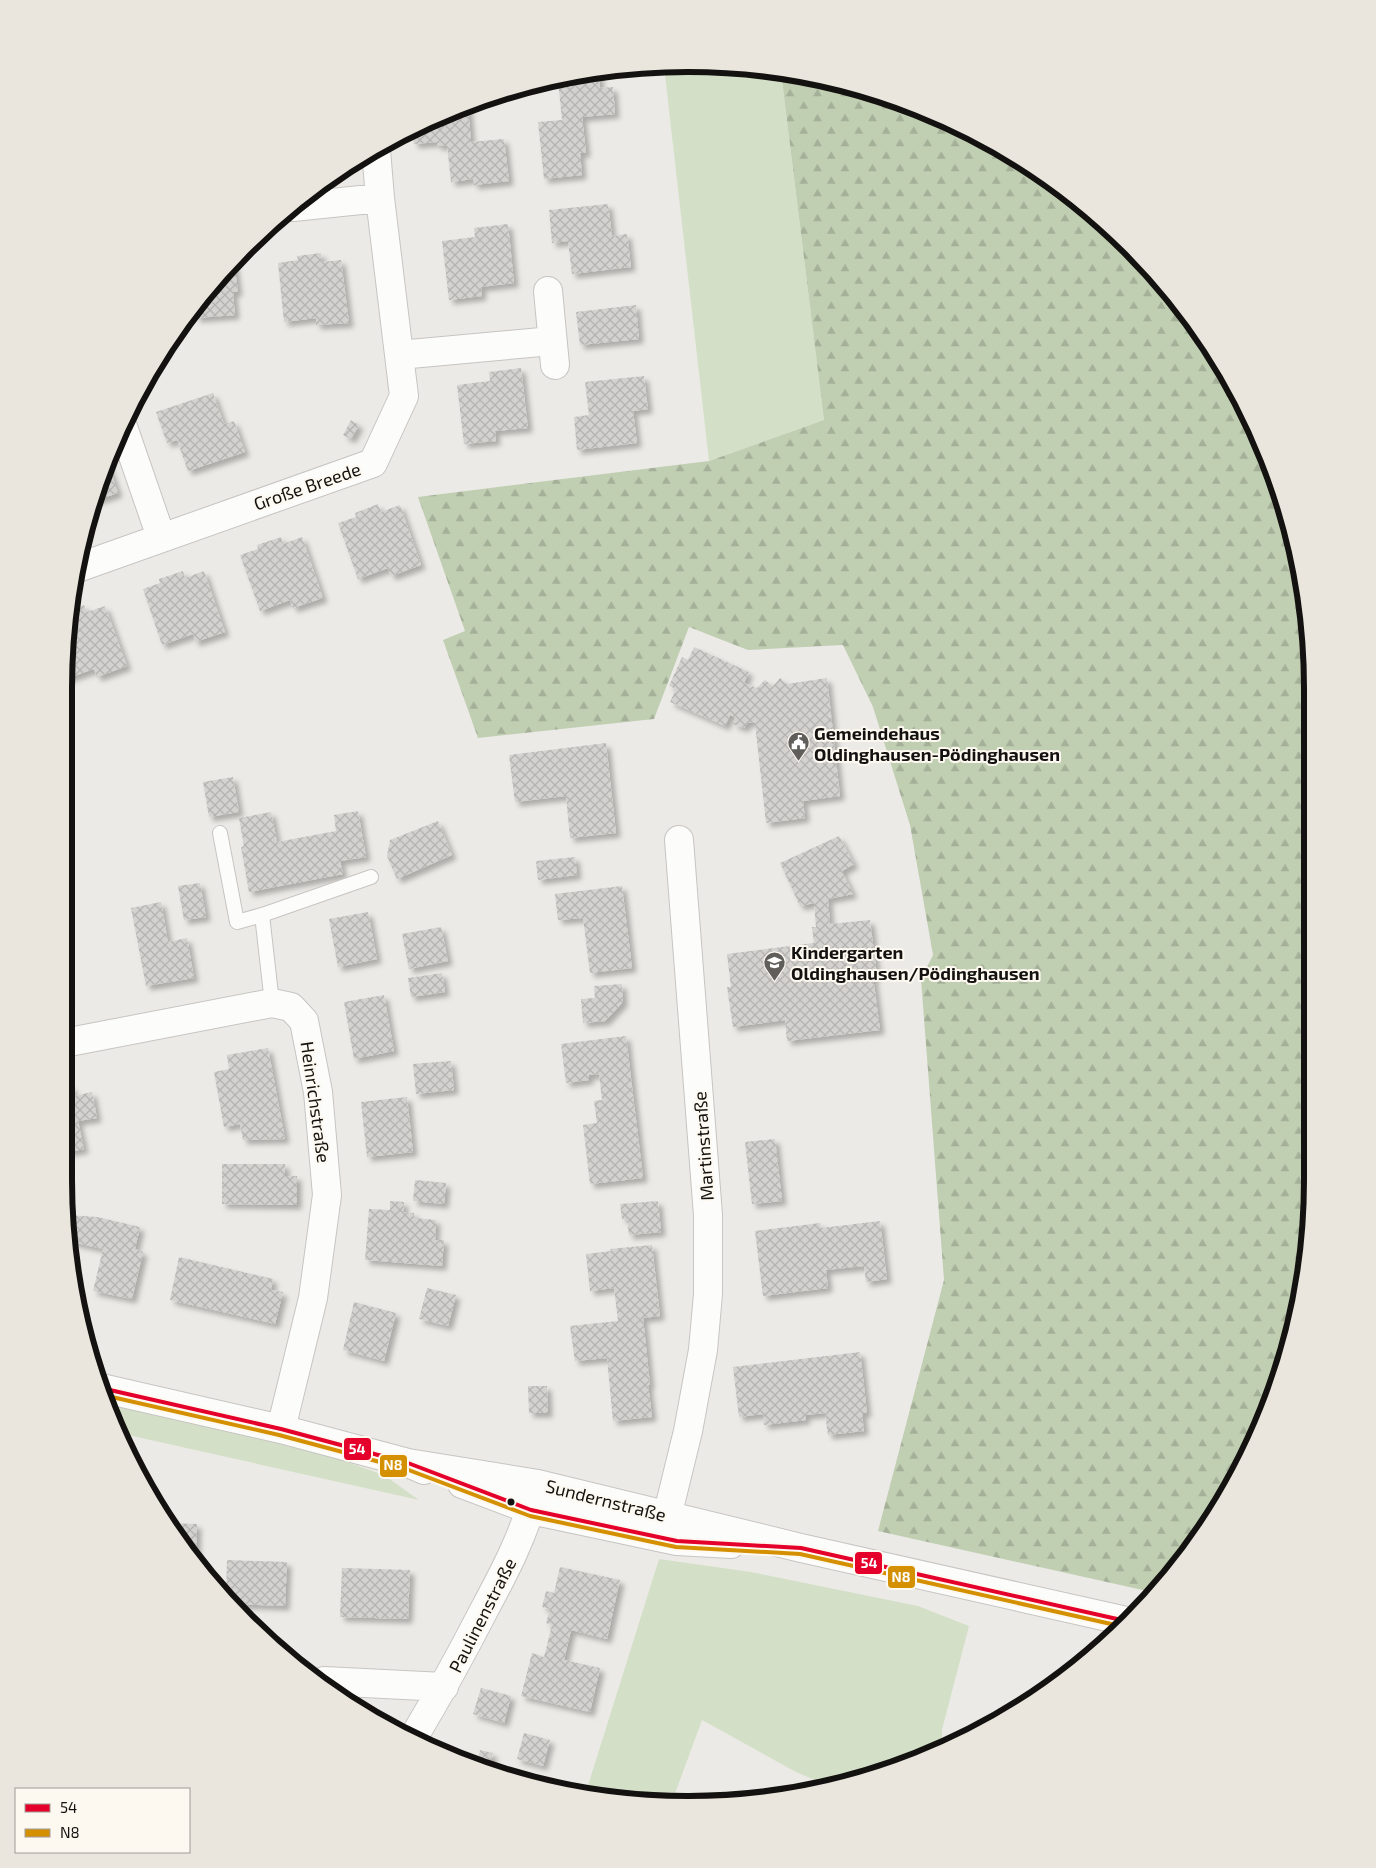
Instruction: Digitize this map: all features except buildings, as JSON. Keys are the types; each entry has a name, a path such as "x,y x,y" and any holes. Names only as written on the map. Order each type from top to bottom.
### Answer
{"street":[{"name":"Große Breede","path":"85,565 373,463 404,396 377,157"},
{"path":"306,206 380,198"},
{"path":"399,355 554,353 548,291"},
{"path":"126,437 161,537"},
{"name":"Martinstraße","path":"665,1527 688,1431 703,1350 708,1294 708,1215 679,840"},
{"name":"Heinrichstraße","path":"72,1042 272,1004 291,1007 304,1021 318,1092 327,1195 313,1298 281,1429"},
{"name":"Sundernstraße","path":"109,1390 281,1429 408,1464 531,1510 665,1527 801,1548 1119,1619"},
{"name":"Sundernstraße","path":"408,1464 538,1484 665,1527"},
{"name":"Paulinenstraße","path":"417,1732 444,1687 513,1556 531,1510 538,1484"},
{"path":"331,1681 444,1687"}],"lane":[{"path":"220,833 237,922 372,877"},
{"path":"262,915 272,1004"}],"green space":[{"path":"665,73 728,74 782,80 824,420 709,461"},
{"path":"782,80 847,93 924,119 996,155 1030,176 1094,225 1151,282 1200,346 1221,380 1257,452 1283,529 1292,568 1298,608 1304,688 1304,1180 1298,1260 1292,1300 1283,1339 1257,1416 1221,1488 1200,1522 1146,1591 878,1531 944,1280 921,979 933,955 910,825 873,707 843,645 748,650 689,627 654,719 478,738 443,640 465,631 418,497 709,461 824,420"},
{"path":"115,1405 301,1446 384,1475 419,1500 128,1435"},
{"path":"659,1559 751,1572 918,1606 969,1626 942,1730 942,1740 924,1749 886,1763 818,1782 796,1772 702,1720 674,1795 588,1787"}],"transit line":[{"name":"54","path":"109,1390 281,1429 408,1463 531,1510 677,1541 801,1548 1119,1619"},
{"name":"N8","path":"112,1397 279,1435 406,1469 530,1516 676,1547 800,1554 1113,1624"}],"place":[{"name":"Gemeindehaus Oldinghausen-Pödinghausen","path":"798,762"},
{"name":"Kindergarten Oldinghausen/Pödinghausen","path":"775,981"}]}
